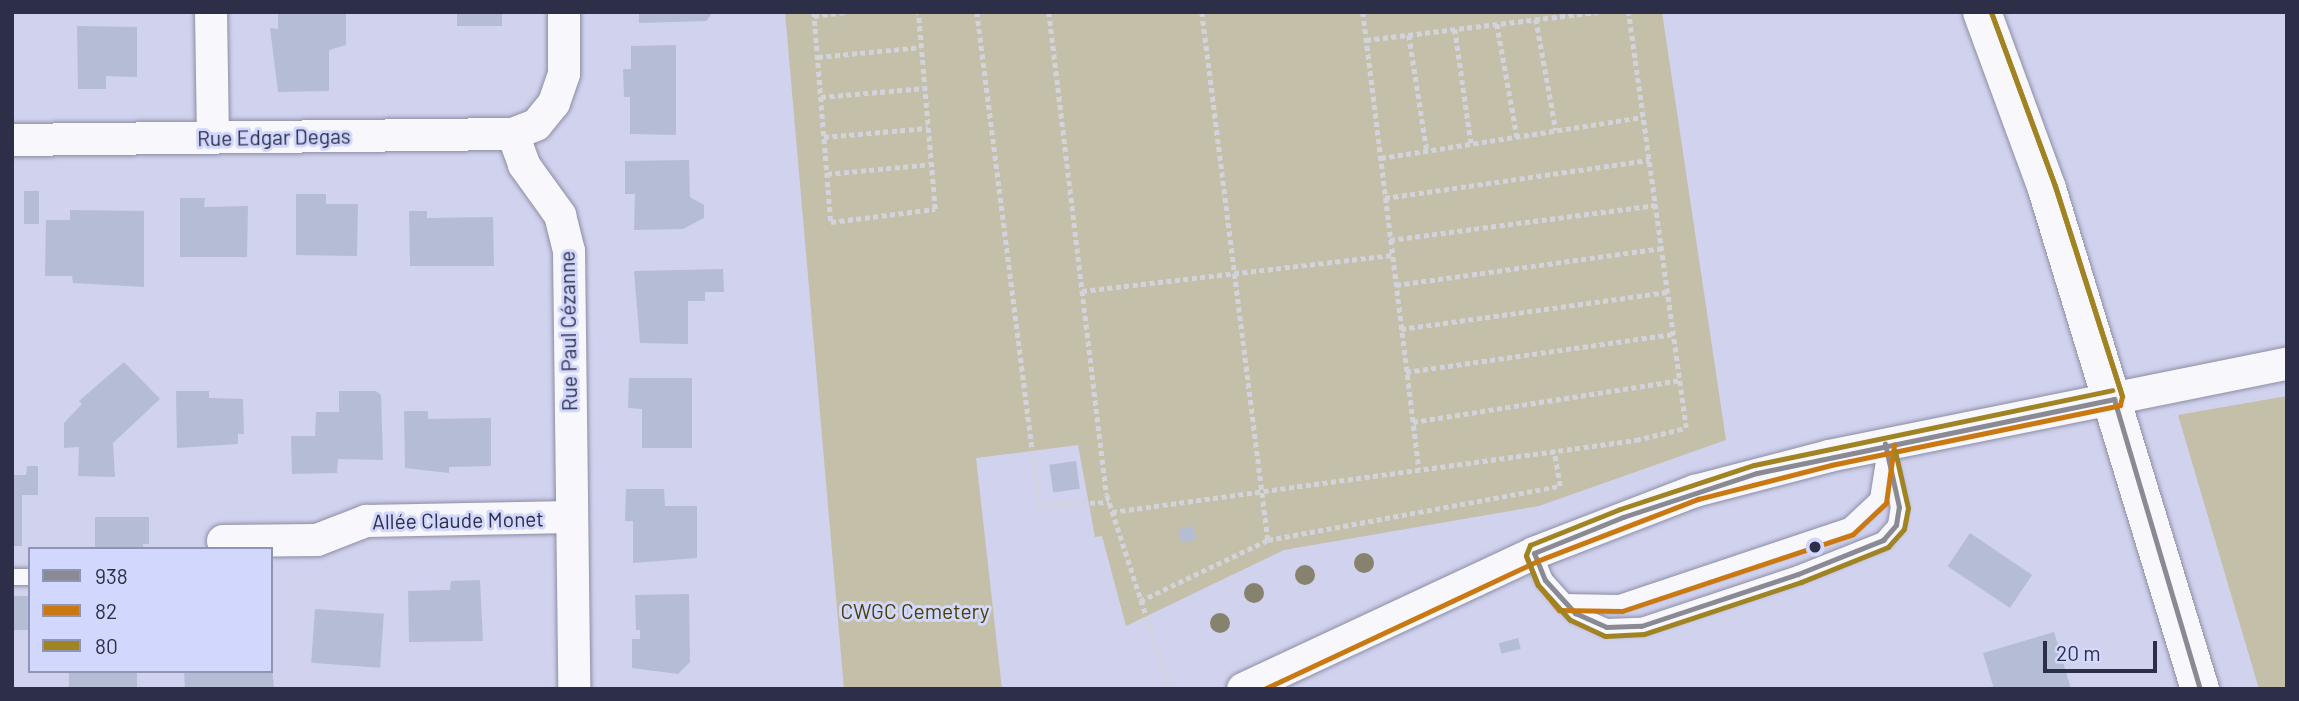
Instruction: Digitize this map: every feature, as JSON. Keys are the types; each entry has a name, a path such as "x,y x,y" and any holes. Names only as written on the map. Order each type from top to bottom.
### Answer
{"main road":[{"path":"1982,12 2047,189 2114,399 2200,689"}],"street":[{"path":"211,12 213,137"},
{"path":"513,134 536,125 554,103 564,74 564,12"},
{"name":"Rue Edgar Degas","path":"30,141 513,134"},
{"name":"Rue Paul Cézanne","path":"513,134 524,165 560,215 569,251 574,689"},
{"path":"1243,689 1534,553 1695,491 1885,444 2287,364"},
{"name":"Allée Claude Monet","path":"221,545 317,540 366,521 570,517"}],"lane":[{"path":"1563,603 1619,603 1849,526 1878,499 1885,444"},
{"path":"1534,553 1545,580 1563,603 1595,624 1629,628 1866,550 1891,533 1898,517 1885,444"}],"path":[{"path":"846,12 814,14 831,222 936,209 918,12"},
{"path":"977,12 1039,505 1110,502"},
{"path":"1049,12 1110,502 1170,689"},
{"path":"1202,12 1268,540"},
{"path":"1363,12 1419,470"},
{"path":"1366,40 1597,12"},
{"path":"1112,512 1554,452 1636,440 1686,428 1628,12"},
{"path":"1536,19 1556,130"},
{"path":"1497,24 1517,136"},
{"path":"1455,29 1471,143"},
{"path":"1409,35 1427,151"},
{"path":"818,57 922,47"},
{"path":"821,97 925,88"},
{"path":"1381,158 1642,117"},
{"path":"824,137 928,128"},
{"path":"1385,198 1649,160"},
{"path":"827,174 932,164"},
{"path":"1391,240 1655,205"},
{"path":"1396,285 1661,248"},
{"path":"1082,291 1392,256"},
{"path":"1401,329 1667,292"},
{"path":"1406,372 1673,334"},
{"path":"1413,422 1680,380"},
{"path":"1140,601 1268,540 1560,486 1554,452"}],"green space":[{"name":"CWGC Cemetery","path":"785,12 1662,12 1726,440 1539,506 1284,550 1126,626 1102,536 1095,537 1078,445 976,458 1002,689 844,689"},
{"path":"2287,396 2287,689 2259,689 2178,415"}],"building":[{"path":"278,12 346,12 346,45 329,50 329,91 278,92 270,28 278,29"},
{"path":"457,12 502,12 502,26 457,26"},
{"path":"639,12 711,12 711,15 706,21 639,23"},
{"path":"77,26 137,27 137,77 106,76 106,89 78,89"},
{"path":"676,45 676,135 630,134 630,97 624,97 623,69 631,69 631,46"},
{"path":"689,160 690,197 704,205 704,218 683,229 634,230 635,194 625,194 625,161"},
{"path":"24,191 39,191 39,224 24,224"},
{"path":"296,194 326,194 326,204 358,204 357,256 296,255"},
{"path":"180,198 205,198 204,207 248,206 247,257 180,257"},
{"path":"70,210 144,211 144,287 73,283 72,276 45,276 46,220 70,220"},
{"path":"409,211 427,211 427,218 493,217 494,266 410,266"},
{"path":"723,269 724,292 705,292 705,301 688,301 688,344 640,343 634,271"},
{"path":"124,362 160,399 113,443 115,477 78,476 79,447 64,448 64,423 82,404 79,401"},
{"path":"629,378 692,378 692,448 642,448 642,409 628,408"},
{"path":"176,391 209,391 209,398 243,399 244,434 238,434 238,444 177,448"},
{"path":"339,391 376,391 381,395 383,460 338,459 337,473 292,474 291,436 315,436 316,412 339,412"},
{"path":"404,411 428,411 428,419 491,418 491,466 449,467 449,473 405,468"},
{"path":"1076,461 1080,489 1053,492 1049,465"},
{"path":"27,466 38,466 38,495 22,495 22,546 12,546 12,475 26,475"},
{"path":"626,489 664,489 665,506 697,506 697,558 633,563 633,521 625,521"},
{"path":"95,517 149,517 149,544 143,544 143,547 95,547"},
{"path":"1193,526 1196,540 1181,543 1178,529"},
{"path":"1970,533 2032,575 2010,608 1948,566"},
{"path":"480,580 483,641 409,642 408,591 450,590 451,581"},
{"path":"689,594 690,662 678,674 632,668 632,639 640,639 640,630 636,630 635,595"},
{"path":"12,596 28,596 28,630 12,630"},
{"path":"315,609 384,614 380,668 311,663"},
{"path":"2054,632 2071,689 1994,689 1983,653"},
{"path":"1518,638 1521,649 1502,654 1499,643"},
{"path":"69,673 137,673 137,689 69,689"},
{"path":"184,673 273,673 274,689 185,689"}],"transit line":[{"name":"82","path":"1264,689 1537,561 1698,499 1831,465 2120,405 2122,396 2055,186 1991,12"},
{"name":"80","path":"1991,12 2055,186 2122,396"},
{"name":"80","path":"1895,451 1908,508 1904,529 1888,547 1801,582 1644,634 1605,636 1570,620 1538,585 1526,555 1530,545 1620,509 1754,465 2112,390"},
{"name":"938","path":"2114,399 2200,689"},
{"name":"938","path":"1534,553 1623,517 1757,473 2114,399"},
{"name":"938","path":"1534,553 1545,580 1575,613 1606,627 1641,626 1798,574 1883,540 1896,525 1899,507 1885,444"},
{"name":"82","path":"1526,556 1538,585 1559,610 1622,611 1853,534 1886,503 1894,445"}]}
